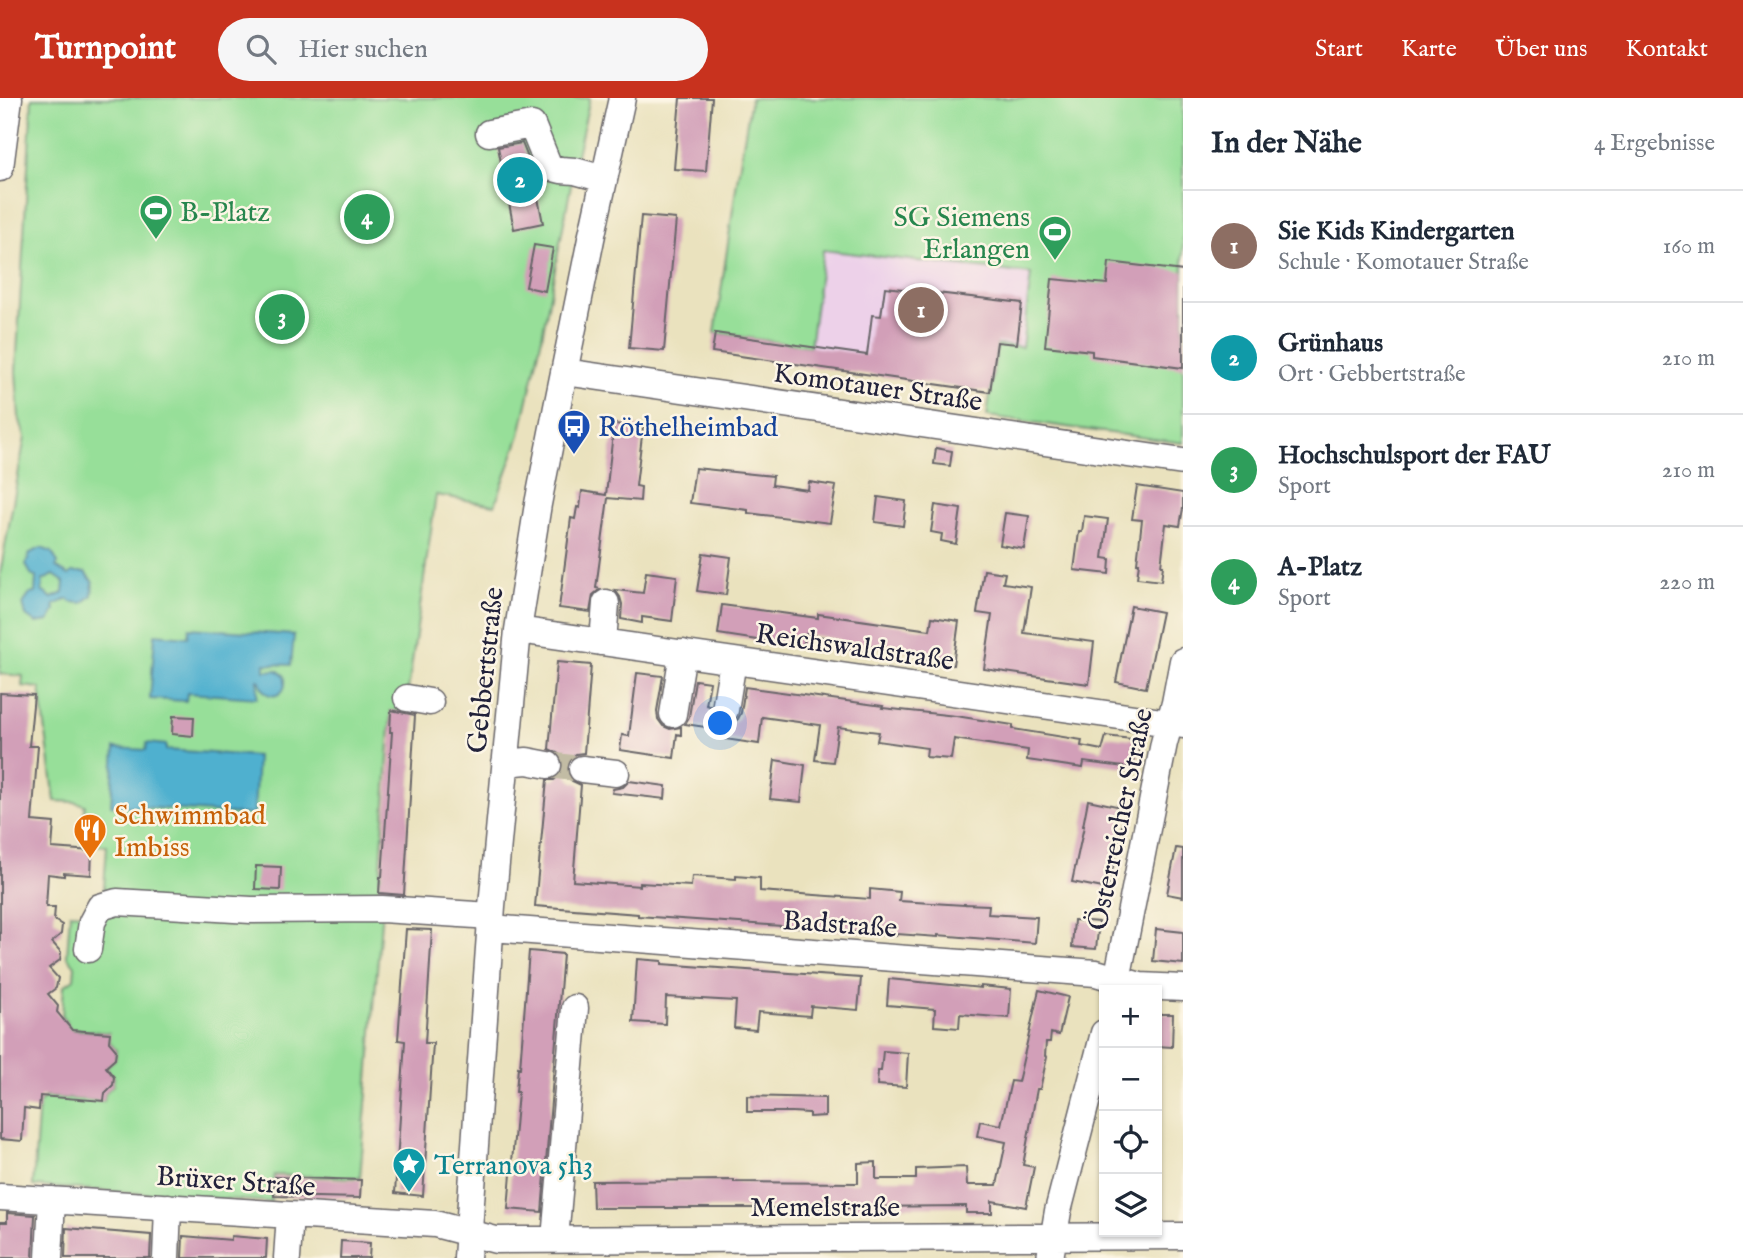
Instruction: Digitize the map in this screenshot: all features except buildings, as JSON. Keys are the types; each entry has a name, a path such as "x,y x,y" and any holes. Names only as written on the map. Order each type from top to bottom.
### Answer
{"street":[{"path":"0,169 9,98"},
{"name":"Gebbertstraße","path":"468,1245 491,922 518,630 538,504 622,98"},
{"path":"489,133 532,125 549,167 604,179"},
{"name":"Komotauer Straße","path":"565,372 1183,462"},
{"name":"Reichswaldstraße","path":"518,630 611,627 682,653 1176,724"},
{"path":"673,714 682,653"},
{"path":"728,709 733,660"},
{"name":"Österreicher Straße","path":"1116,985 1176,724 1183,661"},
{"path":"505,763 527,761 548,765"},
{"path":"583,769 616,773"},
{"name":"Badstraße","path":"88,948 92,922 100,907 117,902 251,910 382,909 491,922 1096,973 1116,985"},
{"name":"Badstraße","path":"1162,987 1183,988"},
{"path":"555,1239 575,1008"},
{"path":"1052,1247 1058,1211 1100,1048"},
{"name":"Brüxer Straße","path":"0,1197 435,1224 468,1245"},
{"path":"49,1258 52,1200"},
{"path":"166,1258 169,1208"},
{"path":"288,1258 290,1215"},
{"name":"Memelstraße","path":"468,1245 496,1240 555,1239 664,1248 1052,1247 1183,1236"}],"shaded area":[{"path":"823,250 1031,275 1022,348 993,373 810,347"}],"green space":[{"path":"32,98 590,98 520,435 495,505 436,495 405,711 391,711 379,896 383,897 360,1178 274,1175 271,1202 33,1186 39,1103 46,1097 104,1101 105,1093 113,1085 114,1077 107,1066 115,1059 116,1050 109,1042 109,1033 70,1029 62,1016 64,986 74,979 75,966 67,956 70,913 102,915 107,846 82,843 85,805 55,801 40,688 22,686 23,676 0,674 0,574 25,437 19,417 16,371"},
{"name":"SG Siemens Erlangen","path":"751,98 1183,98 1183,443 987,416 997,345 1022,347 1031,274 823,250 810,347 715,333"}],"water":[{"path":"41,548 52,552 58,563 56,567 69,575 73,572 85,572 93,582 92,595 83,603 71,602 68,599 54,605 55,610 49,621 36,623 26,616 23,604 30,594 35,593 36,577 32,576 26,565 30,553","holes":["54,575 64,582 63,593 52,598 42,591 43,580"]},
{"path":"189,628 294,635 291,665 265,664 265,671 277,670 284,675 284,689 271,695 266,693 258,680 257,698 187,693 186,701 150,699 155,634 188,637"},
{"path":"147,743 166,745 166,750 257,756 254,815 111,805 115,748 146,750"}],"tunnel":[{"path":"548,765 582,769"}],"place":[{"name":"Grünhaus","path":"520,180"},
{"name":"A-Platz","path":"367,217"},
{"name":"B-Platz","path":"156,241"},
{"name":"SG Siemens Erlangen","path":"1055,262"},
{"name":"Sie Kids Kindergarten","path":"921,310"},
{"name":"Hochschulsport der FAU","path":"282,317"},
{"name":"Röthelheimbad","path":"574,456"},
{"name":"Schwimmbad Imbiss","path":"90,860"},
{"name":"Terranova 5h3","path":"409,1194"}]}
